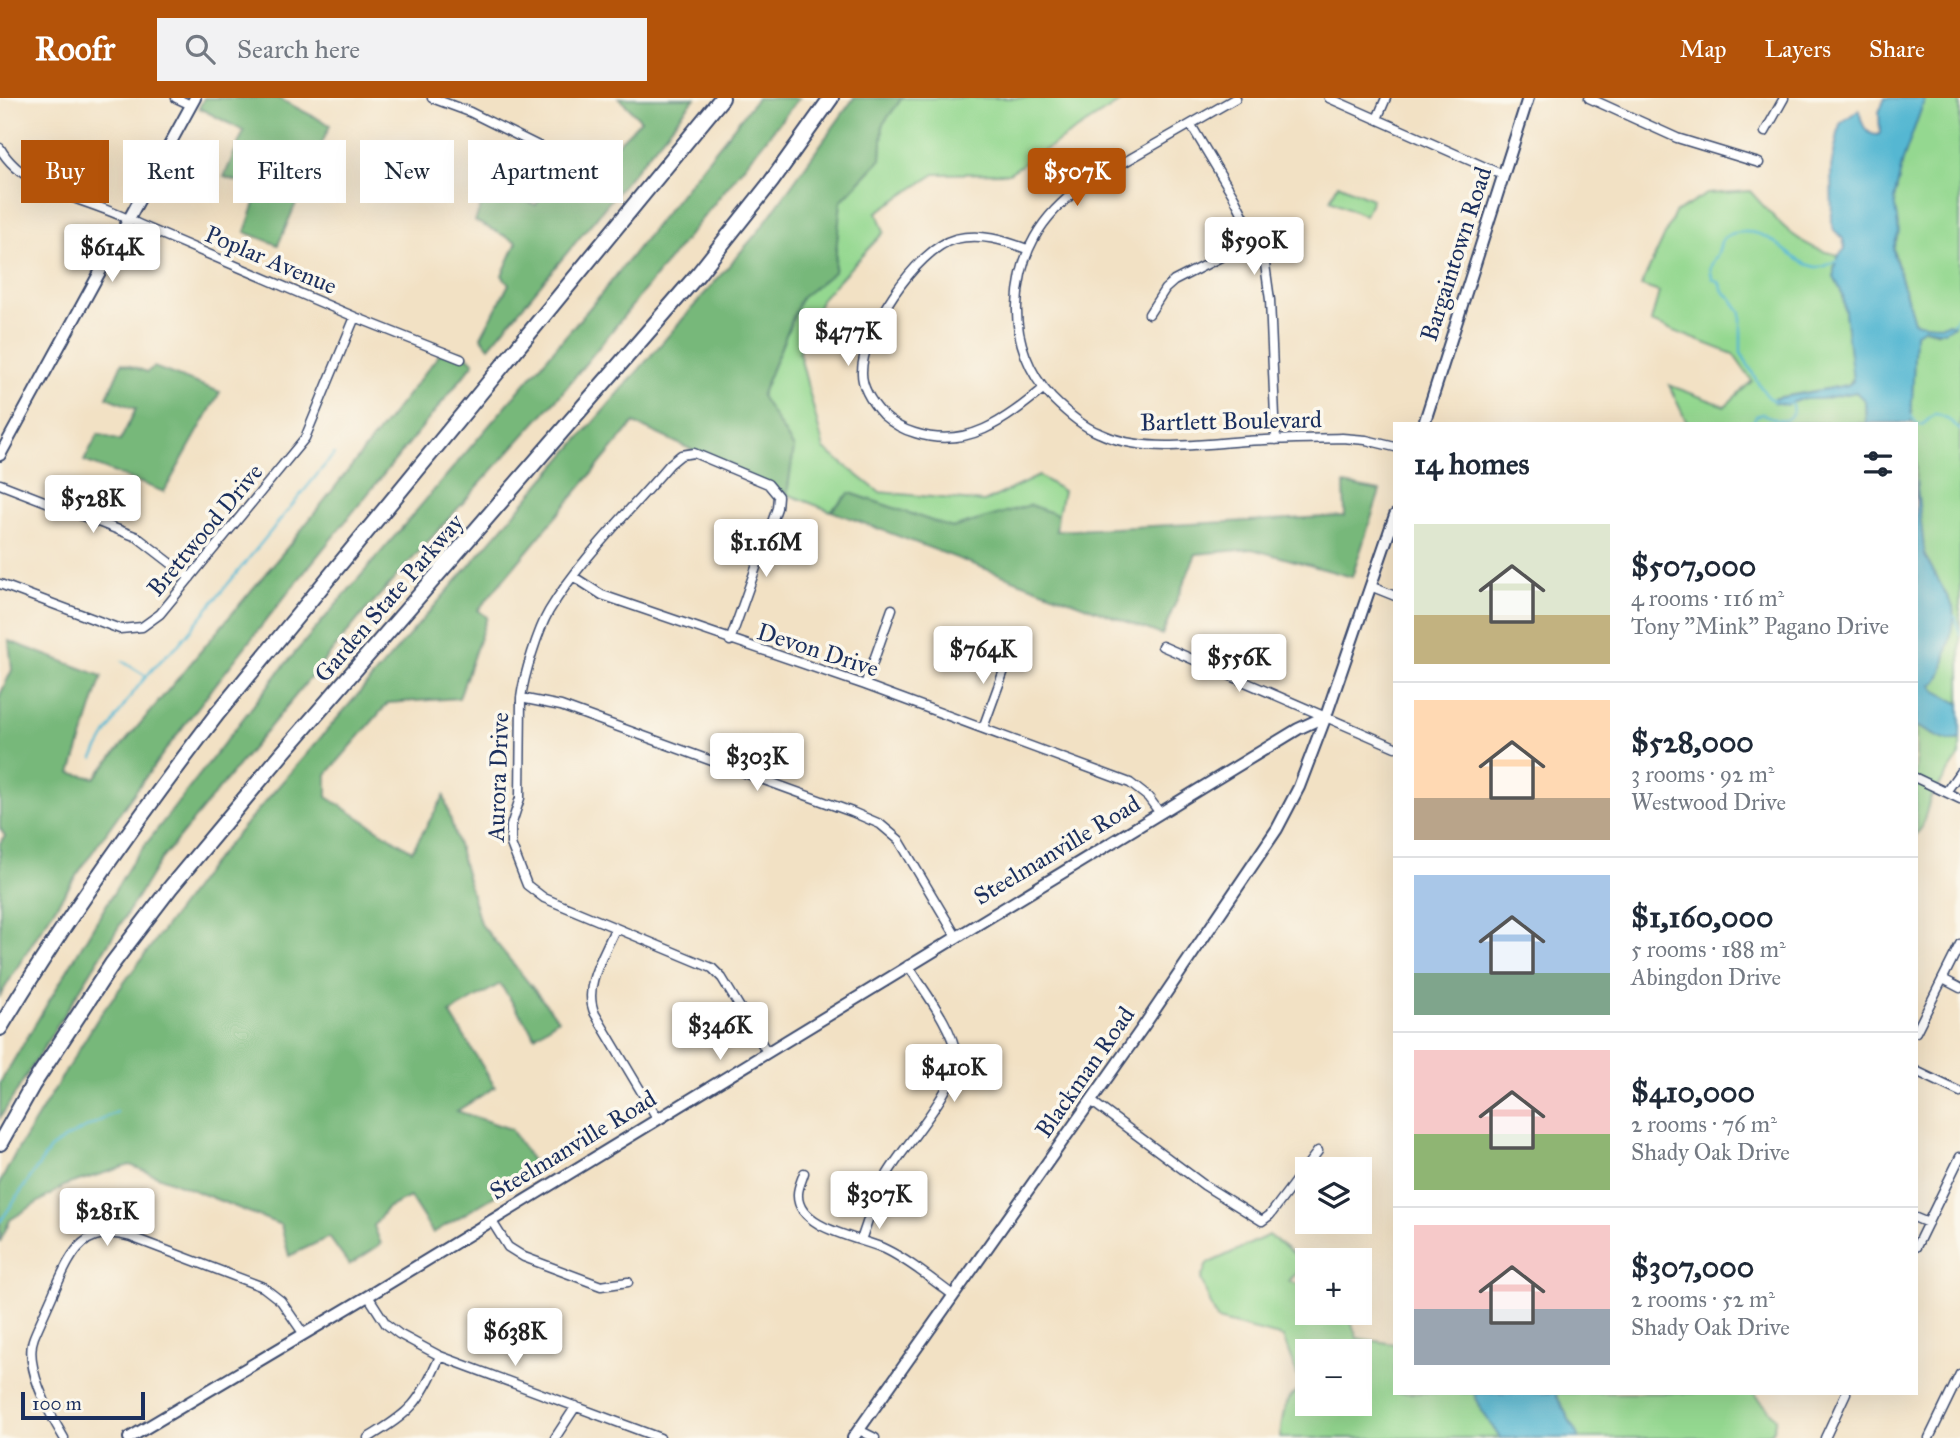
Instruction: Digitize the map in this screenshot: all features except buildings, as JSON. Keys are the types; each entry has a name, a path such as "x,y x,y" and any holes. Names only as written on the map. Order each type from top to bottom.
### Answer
{"highway":[{"path":"0,1028 65,925 144,810 217,714 722,98"},
{"name":"Garden State Parkway","path":"0,1143 32,1086 112,964 170,888 281,755 699,274 771,182 831,98"}],"main road":[{"name":"Bargaintown Road","path":"1425,422 1528,98"},
{"path":"0,455 193,101"},
{"path":"1326,716 1393,524"},
{"name":"Steelmanville Road","path":"129,1438 368,1296 1298,729 1326,716"},
{"name":"Blackman Road","path":"856,1434 1091,1101 1276,829 1299,787 1326,716"}],"street":[{"path":"176,98 193,101"},
{"path":"432,98 470,112 527,140"},
{"name":"Bartlett Boulevard","path":"1236,98 1066,198 1047,216 1027,249 1017,291 1018,328 1032,371 1044,389 1078,421 1098,433 1118,440 1160,445 1342,438 1393,447"},
{"path":"1329,98 1503,175"},
{"path":"1377,119 1386,98"},
{"path":"1589,98 1684,141 1759,163"},
{"path":"1765,132 1784,98"},
{"path":"1191,125 1234,197 1265,257 1276,440"},
{"name":"Poplar Avenue","path":"0,148 13,167 24,175 355,317 461,359"},
{"path":"1027,249 984,236 953,240 939,246 923,259 881,316 867,346 862,376 868,394 889,421 928,438 963,438 985,429 1044,389"},
{"path":"1149,314 1165,289 1174,281 1256,239"},
{"name":"Brettwood Drive","path":"0,584 107,626 131,629 142,626 160,614 305,438 355,317"},
{"name":"Aurora Drive","path":"730,641 777,508 778,496 769,485 698,455 683,454 670,464 574,576 547,614 523,683 520,798 511,825 511,844 527,885 544,898 712,968 722,978 767,1052"},
{"path":"0,484 137,537 190,578"},
{"name":"Devon Drive","path":"574,576 602,595 865,685 1130,783 1149,797 1160,813"},
{"path":"1370,586 1393,595"},
{"path":"865,685 892,609"},
{"path":"1162,646 1393,746"},
{"path":"983,729 1010,654"},
{"path":"521,698 561,706 880,824 899,840 956,936"},
{"path":"1946,792 1960,772"},
{"path":"1918,779 1960,799"},
{"path":"615,929 592,985 591,1004 594,1014 657,1118"},
{"path":"1918,1028 1960,944"},
{"path":"861,1240 886,1176 947,1088 956,1065 956,1054 948,1031 908,965"},
{"path":"1943,979 1960,988"},
{"path":"1918,1073 1960,1092"},
{"path":"1091,1101 1204,1185 1262,1222 1318,1150"},
{"path":"1918,1243 1960,1157"},
{"path":"804,1173 798,1196 807,1215 827,1228 894,1254 953,1295"},
{"path":"1918,1219 1928,1223"},
{"path":"491,1220 508,1247 524,1257 601,1286 628,1282"},
{"path":"64,1438 33,1371 30,1350 69,1259 78,1246 92,1237 113,1233 131,1237 263,1287 281,1301 303,1333"},
{"path":"368,1296 386,1324 440,1356 660,1438"},
{"path":"368,1438 401,1419 412,1408 429,1383 440,1356"},
{"path":"1929,1438 1960,1374"},
{"path":"1825,1438 1845,1395"},
{"path":"555,1438 576,1406"},
{"path":"856,1434 875,1438"}],"green space":[{"path":"204,98 278,98 330,125 324,140 240,140 244,131 199,108"},
{"path":"619,98 695,98 623,185 621,140 641,120"},
{"path":"757,98 799,98 561,394 360,617 159,862 0,1118 0,1083 132,862 283,667 598,298"},
{"path":"854,98 902,98 883,124 881,159 841,201 834,272 801,298 761,396 794,448 787,494 634,423 478,610 487,617 459,698 388,703 327,774 327,797 412,851 444,796 480,923 558,1019 535,1036 500,984 450,1013 495,1087 457,1111 511,1129 538,1170 433,1233 410,1197 387,1208 374,1226 381,1244 349,1265 329,1237 289,1256 281,1225 130,1165 66,1185 10,1220 0,1242 0,1183 15,1154 98,1018 213,862 758,232"},
{"path":"902,98 1126,98 1009,173 935,174 877,212 884,232 822,298 799,352 824,449 879,492 984,502 1039,476 1063,491 1058,515 1030,506 952,528 850,493 831,511 787,494 794,448 761,396 801,298 834,271 841,201 881,159 883,124"},
{"path":"1925,98 1960,98 1960,704 1932,687 1942,672 1954,621 1953,607 1925,556 1921,540 1918,422 1911,422 1915,334 1924,328 1938,332 1947,325 1914,322 1893,248 1897,238 1894,200 1903,160"},
{"path":"233,156 233,180 224,177"},
{"path":"1338,184 1372,199 1365,216 1330,200"},
{"path":"1750,191 1800,240 1825,252 1839,255 1834,277 1843,295 1853,378 1848,385 1774,398 1773,402 1788,404 1801,399 1821,399 1856,392 1865,401 1866,422 1687,422 1669,385 1725,406 1752,381 1733,354 1651,322 1659,292 1641,286 1675,213 1707,194"},
{"path":"255,203 296,203 278,245 245,232"},
{"path":"482,203 608,203 489,347 481,337 509,284 502,275 517,242 475,221"},
{"path":"442,351 463,352 474,363 287,594 165,751 107,831 0,996 0,843 5,836 0,828 0,695 12,670 9,641 102,676 71,773 95,778 291,543"},
{"path":"122,363 147,372 154,367 220,392 164,492 84,461 98,434 120,441 136,409 107,397"},
{"path":"1344,484 1380,491 1352,577 1252,549 1196,554 1162,635 831,511 850,493 952,528 1030,505 1058,515 1056,531 1345,516"},
{"path":"1918,727 1943,739 1960,739 1960,755 1930,799 1918,832"},
{"path":"1269,1235 1295,1255 1295,1275 1289,1281 1295,1283 1295,1325 1352,1325 1357,1338 1363,1339 1295,1339 1295,1370 1283,1337 1217,1320 1201,1279 1207,1264"},
{"path":"1372,1340 1393,1344 1393,1395 1475,1395 1500,1438 1280,1438 1285,1409 1295,1393 1295,1416 1372,1416"},
{"path":"1556,1395 1756,1395 1776,1418 1772,1433 1738,1438 1579,1438"}],"water":[{"path":"1885,98 1925,98 1903,160 1894,200 1899,232 1893,248 1914,322 1954,325 1944,331 1924,328 1915,334 1911,422 1866,422 1865,401 1856,392 1821,399 1801,399 1786,405 1773,402 1773,399 1848,385 1853,381 1843,295 1834,277 1839,255 1845,249 1843,239 1832,224 1831,167 1840,124 1859,109 1866,130 1878,135 1879,112"},
{"path":"1918,496 1925,556 1953,607 1954,621 1942,672 1932,685 1936,691 1960,704 1960,739 1943,739 1918,727"},
{"path":"1475,1395 1556,1395 1579,1438 1500,1438"}],"waterway":[{"path":"1774,401 1760,387 1741,353 1741,313 1711,275 1711,266 1721,243 1725,237 1732,234 1754,233 1773,241 1806,264 1822,267 1837,261"},
{"path":"1953,323 1960,314"},
{"path":"1753,422 1756,416 1762,414 1779,420 1790,417 1793,412 1792,405 1787,402"},
{"path":"1918,424 1922,425 1935,414 1949,420 1960,430"},
{"path":"1911,416 1916,422"},
{"path":"93,758 140,683 178,645 334,454"},
{"path":"1954,616 1960,635"},
{"path":"122,661 146,676"},
{"path":"0,1222 50,1149 117,1112"}]}
